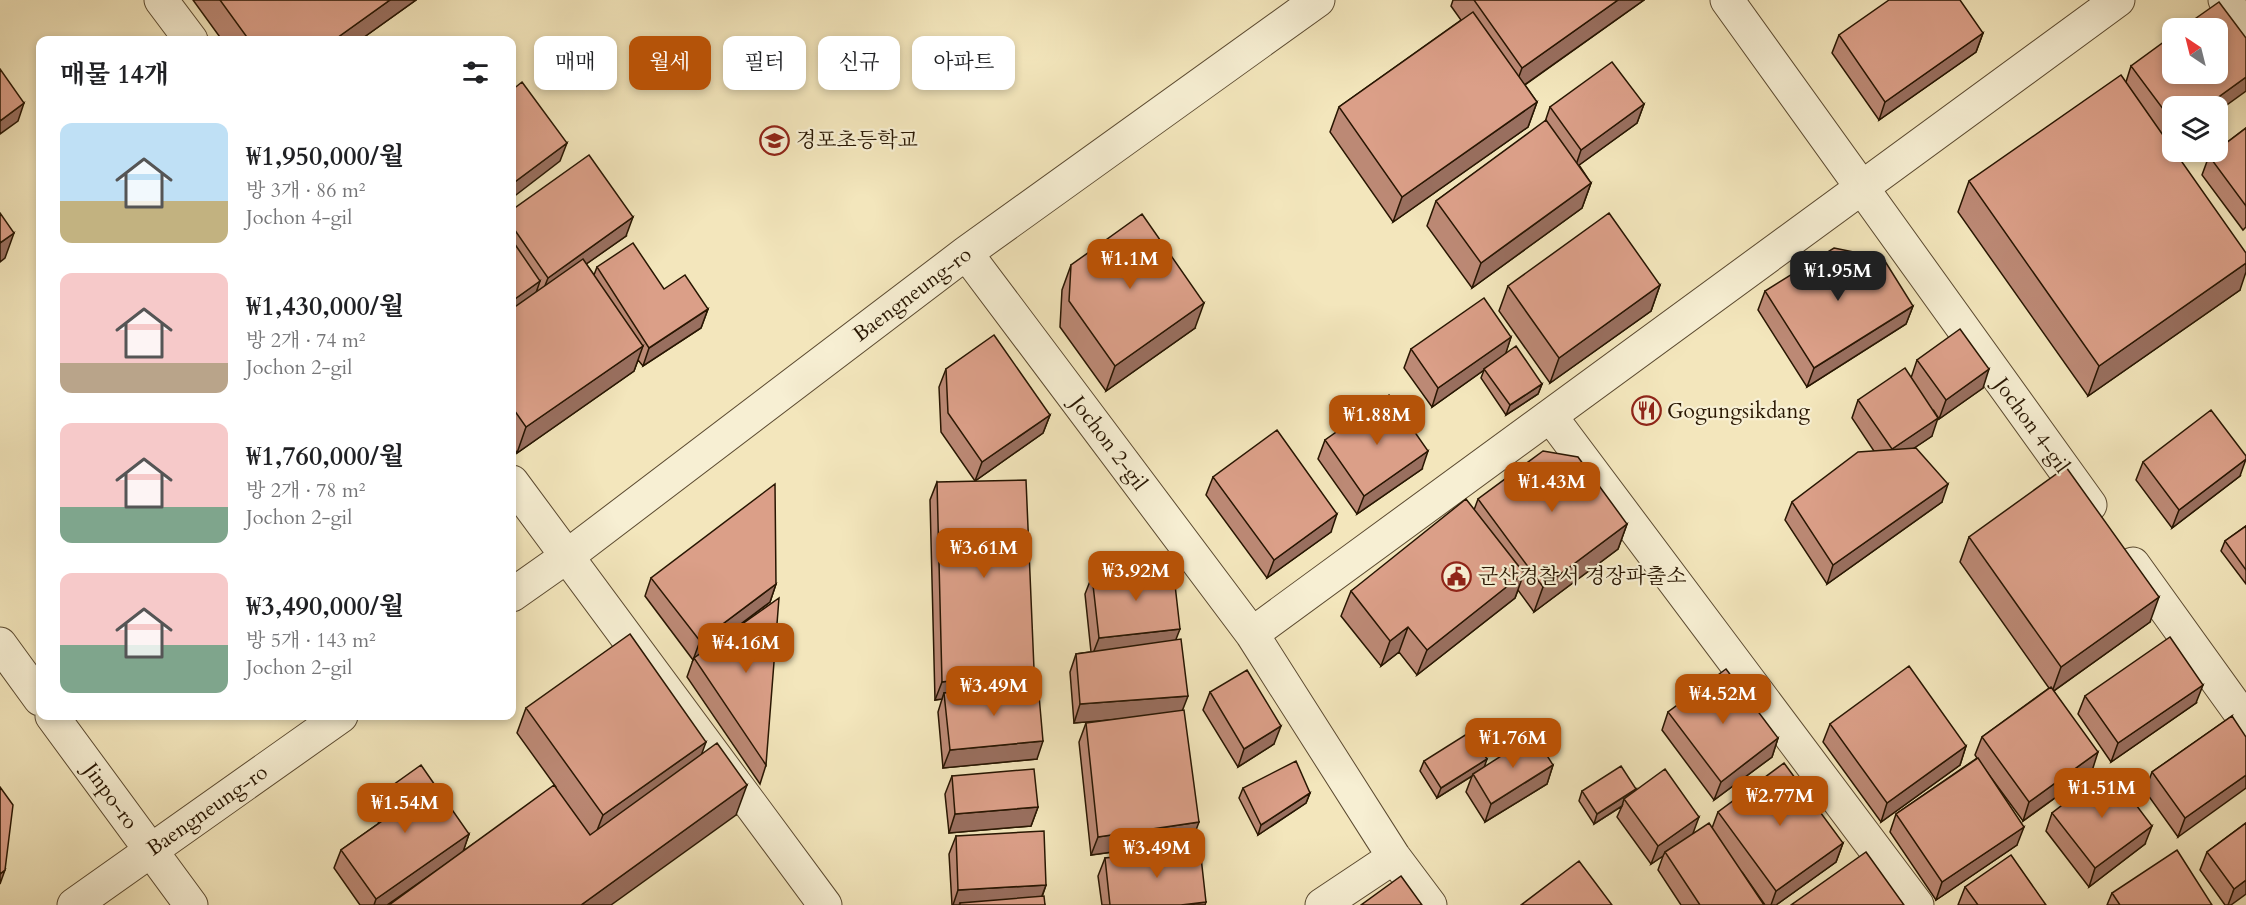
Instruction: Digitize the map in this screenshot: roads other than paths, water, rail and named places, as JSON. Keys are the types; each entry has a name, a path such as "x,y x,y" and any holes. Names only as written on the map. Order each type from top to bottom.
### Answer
{"street":[{"path":"161,0 187,36"},
{"name":"Baengneung-ro","path":"516,592 566,557 966,253 1318,0"},
{"name":"Jochon 4-gil","path":"1727,0 2246,721"},
{"path":"1252,634 2118,0"},
{"path":"2225,0 2246,29"},
{"name":"Jochon 2-gil","path":"966,253 1252,634 1394,857 1430,905"},
{"path":"1551,417 1917,905"},
{"path":"516,488 825,905"},
{"path":"0,644 36,694"},
{"name":"Jinpo-ro","path":"55,720 191,905"},
{"name":"Baengneung-ro","path":"74,905 334,720"},
{"path":"1322,905 1394,857"}],"place":[{"name":"경포초등학교","path":"775,140"},
{"name":"Gogungsikdang","path":"1646,411"},
{"name":"군산경찰서 경장파출소","path":"1457,576"}]}
